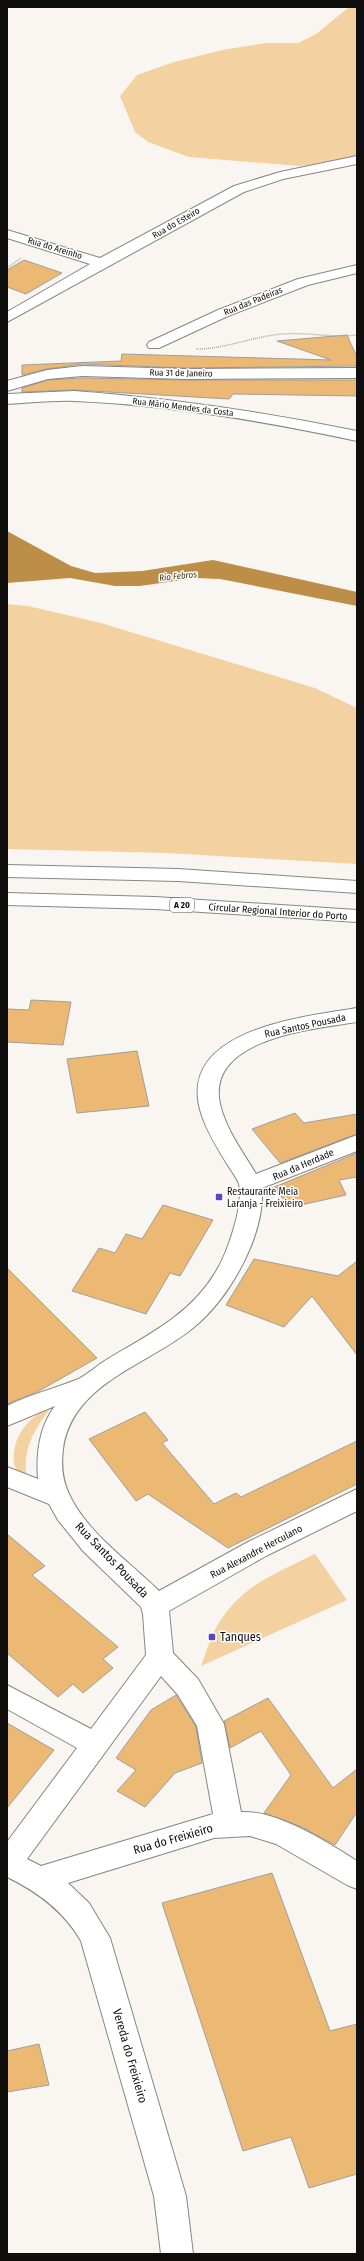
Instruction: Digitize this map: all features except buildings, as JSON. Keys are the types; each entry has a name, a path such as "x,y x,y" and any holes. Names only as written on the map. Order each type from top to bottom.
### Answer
{"main road":[{"name":"Rua do Esteiro","path":"7,318 102,263 240,189 280,176 357,160"},
{"name":"Rua do Areinho","path":"7,234 102,263"},
{"name":"Rua das Padeiras","path":"154,345 223,313 303,282 357,269"},
{"name":"Rua 31 de Janeiro","path":"7,386 47,375 82,371 186,374 357,373"},
{"name":"Rua Mário Mendes da Costa","path":"7,399 72,396 186,406 319,428 357,436"},
{"path":"7,871 178,875 357,887"},
{"name":"Circular Regional Interior do Porto","path":"7,899 155,903 357,916"},
{"name":"Rua Santos Pousada","path":"160,1657 155,1606 83,1533 57,1498 49,1464 53,1435 66,1408 83,1387 107,1369 172,1332 194,1315 218,1289 230,1268 240,1242 247,1214 250,1184 217,1129 210,1110 209,1086 217,1064 238,1046 266,1032 357,1015"},
{"name":"Rua da Herdade","path":"250,1184 279,1175 332,1151 357,1143"},
{"name":"Rua Santos Pousada","path":"7,1418 33,1404 83,1387"},
{"path":"7,1477 57,1498"},
{"name":"Rua Alexandre Herculano","path":"155,1606 257,1549 357,1499"},
{"path":"41,1879 7,1864 160,1657 188,1686 210,1724 229,1825"},
{"path":"7,1696 95,1745"},
{"name":"Rua do Freixieiro","path":"41,1879 214,1826 250,1824 283,1834 316,1851 357,1876"},
{"name":"Vereda do Freixieiro","path":"41,1879 74,1905 87,1922 95,1938 170,2196 177,2254"}],"path":[{"path":"154,345 202,349 226,348 257,339 284,334 343,337 357,335"}],"shaded area":[{"path":"349,7 357,7 357,158 300,166 189,157 148,142 135,132 120,96 137,75 174,62 222,50 266,43 298,43 316,34"},
{"path":"7,604 28,606 101,623 315,688 357,708 357,864 167,853 7,849"},
{"path":"49,1410 35,1432 28,1447 26,1473 24,1475 17,1472 14,1463 14,1453 20,1435 25,1426 32,1419 40,1413"},
{"path":"315,1554 347,1600 201,1666 217,1626 226,1612 237,1600 260,1582"}],"water":[{"name":"Rio Febros","path":"7,531 71,566 95,573 142,571 213,560 357,592 357,606 220,579 196,578 140,586 115,586 70,578 7,583"}],"place":[{"name":"Restaurante Meia Laranja - Freixieiro","path":"219,1197"},
{"name":"Tanques","path":"212,1637"}]}
